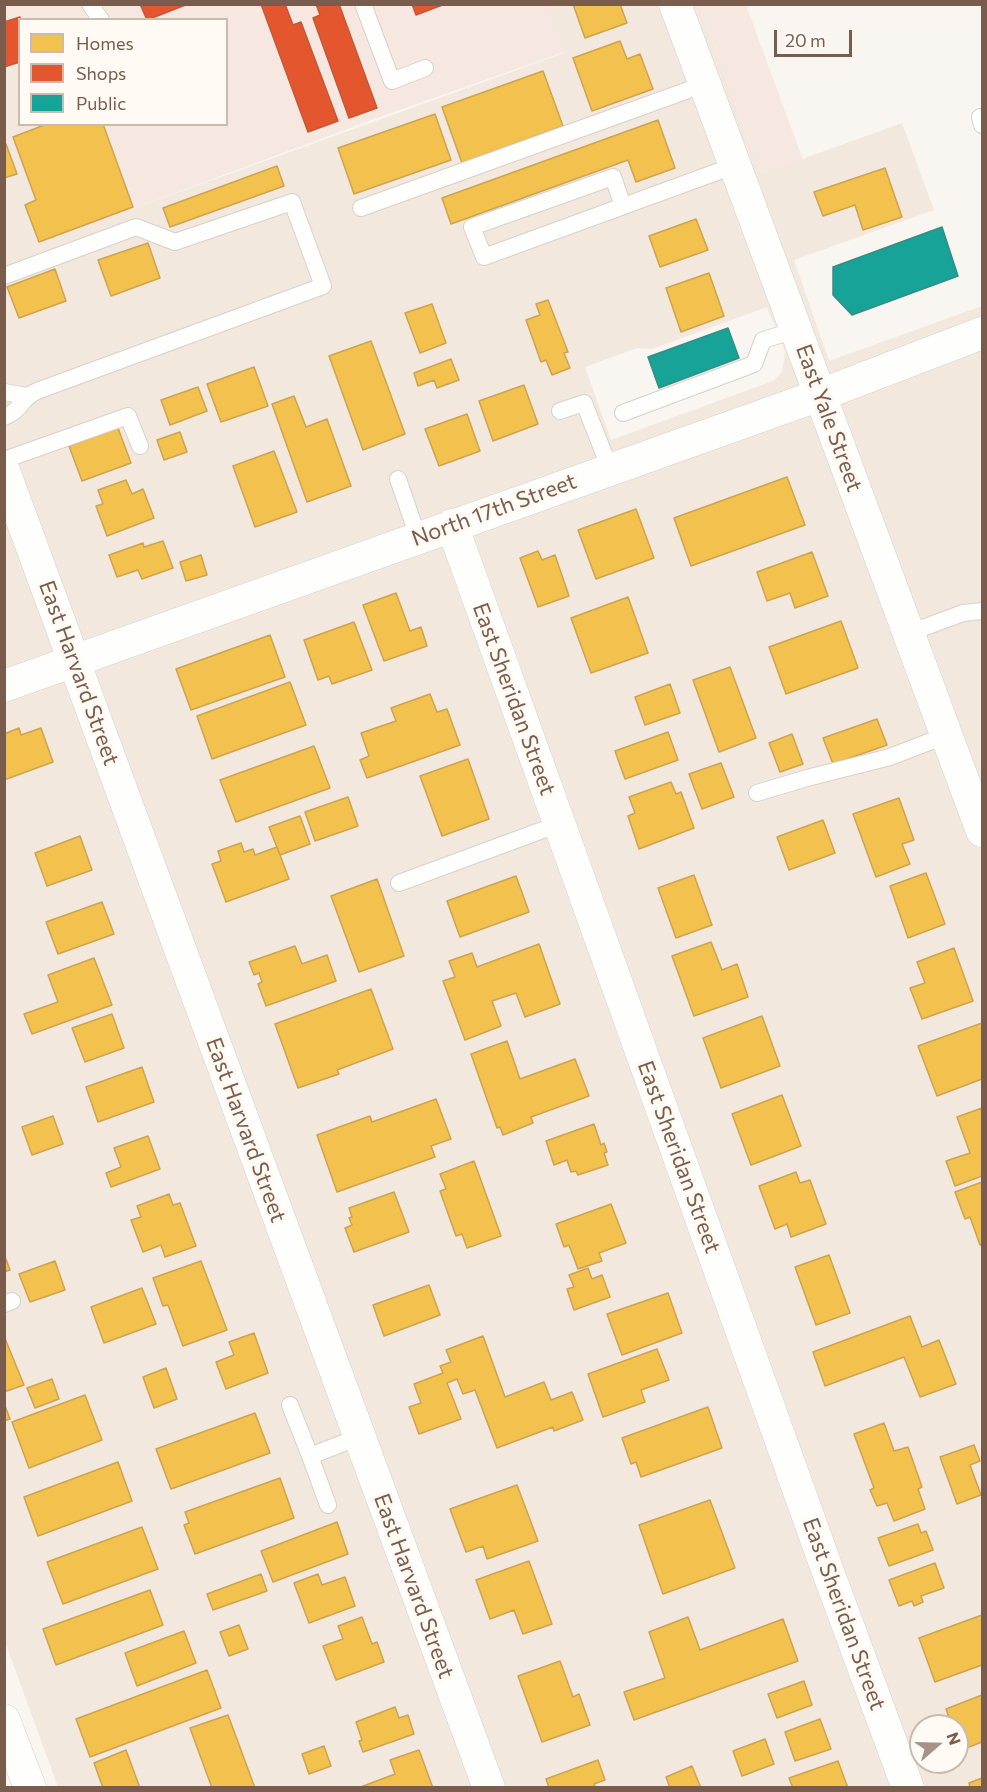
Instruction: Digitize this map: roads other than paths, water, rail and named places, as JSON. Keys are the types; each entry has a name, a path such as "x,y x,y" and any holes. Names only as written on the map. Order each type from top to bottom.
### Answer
{"street":[{"name":"East Yale Street","path":"675,4 982,831"},
{"name":"North 17th Street","path":"4,686 820,394 982,333"},
{"name":"East Harvard Street","path":"8,490 75,660 489,1788"},
{"name":"East Sheridan Street","path":"452,525 827,1569 908,1788"},
{"path":"4,1720 30,1788"}],"lane":[{"path":"90,4 100,18"},
{"path":"363,4 392,81 425,68"},
{"path":"362,208 705,84"},
{"path":"623,206 613,177 472,227 484,257 736,165"},
{"path":"4,276 136,227 175,242 292,202 322,286 27,396 4,392"},
{"path":"623,413 754,364 763,340 796,330"},
{"path":"4,417 15,412 27,396"},
{"path":"560,411 584,403 610,469"},
{"path":"4,460 128,416 140,446"},
{"path":"398,479 418,537"},
{"path":"909,633 963,613 982,611"},
{"path":"757,793 890,757 947,735"},
{"path":"399,883 559,824"},
{"path":"290,1405 328,1505"},
{"path":"310,1456 359,1437"}]}
